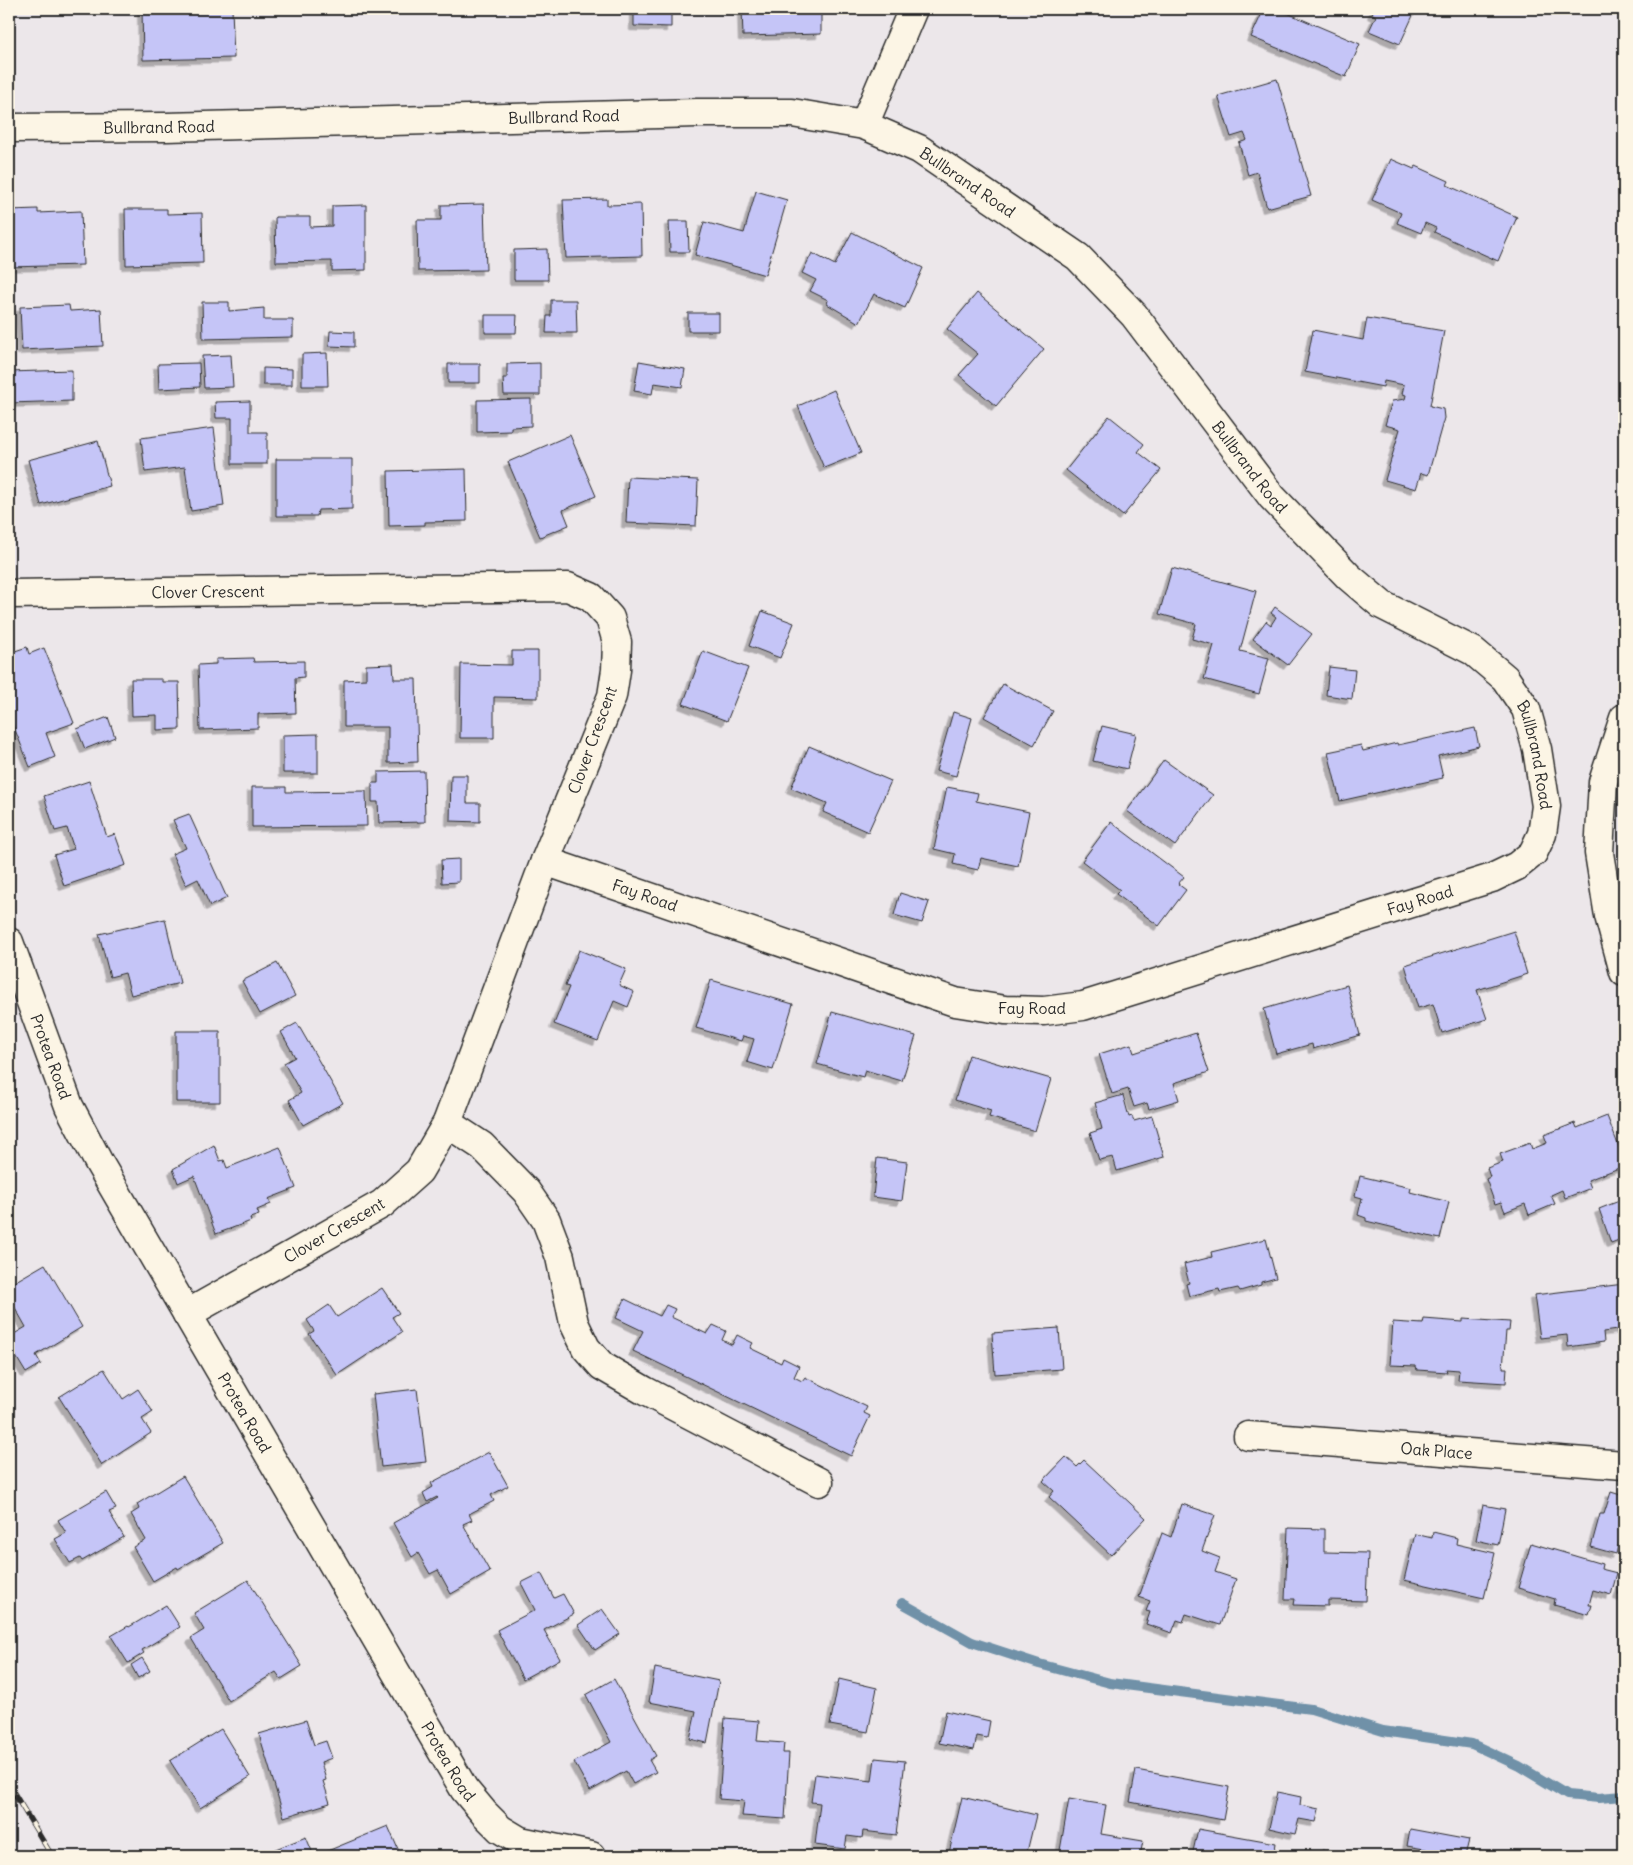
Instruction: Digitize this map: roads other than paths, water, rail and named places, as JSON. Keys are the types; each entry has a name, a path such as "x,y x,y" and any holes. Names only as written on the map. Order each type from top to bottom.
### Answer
{"street":[{"path":"864,124 913,9"},
{"name":"Bullbrand Road","path":"9,128 166,127 697,113 792,113 864,124 919,149 1078,257 1134,315 1272,497 1350,577 1382,605 1473,651 1505,678 1526,709 1537,749 1546,806 1542,834 1534,853 1517,866 1492,878"},
{"name":"Clover Crescent","path":"9,594 568,587 591,597 610,618 617,642 616,670 612,696 546,861 447,1123 419,1171 382,1204 187,1314"},
{"path":"1624,718 1603,782 1599,853 1609,916 1624,972"},
{"name":"Fay Road","path":"546,861 955,1002 1005,1010 1044,1011 1083,1006 1492,878"},
{"name":"Protea Road","path":"9,942 69,1106 98,1161 464,1789 484,1813 519,1848"},
{"path":"447,1123 482,1146 526,1191 546,1220 560,1257 574,1323 586,1348 602,1366 645,1391 819,1482"},
{"name":"Oak Place","path":"1248,1436 1624,1465"},
{"path":"519,1848 592,1856"}],"waterway":[{"path":"902,1603 972,1642 1039,1664 1110,1683 1311,1709 1383,1731 1472,1744 1519,1766 1567,1795 1599,1798 1624,1796"}],"railway":[{"path":"9,1785 52,1856"}]}
